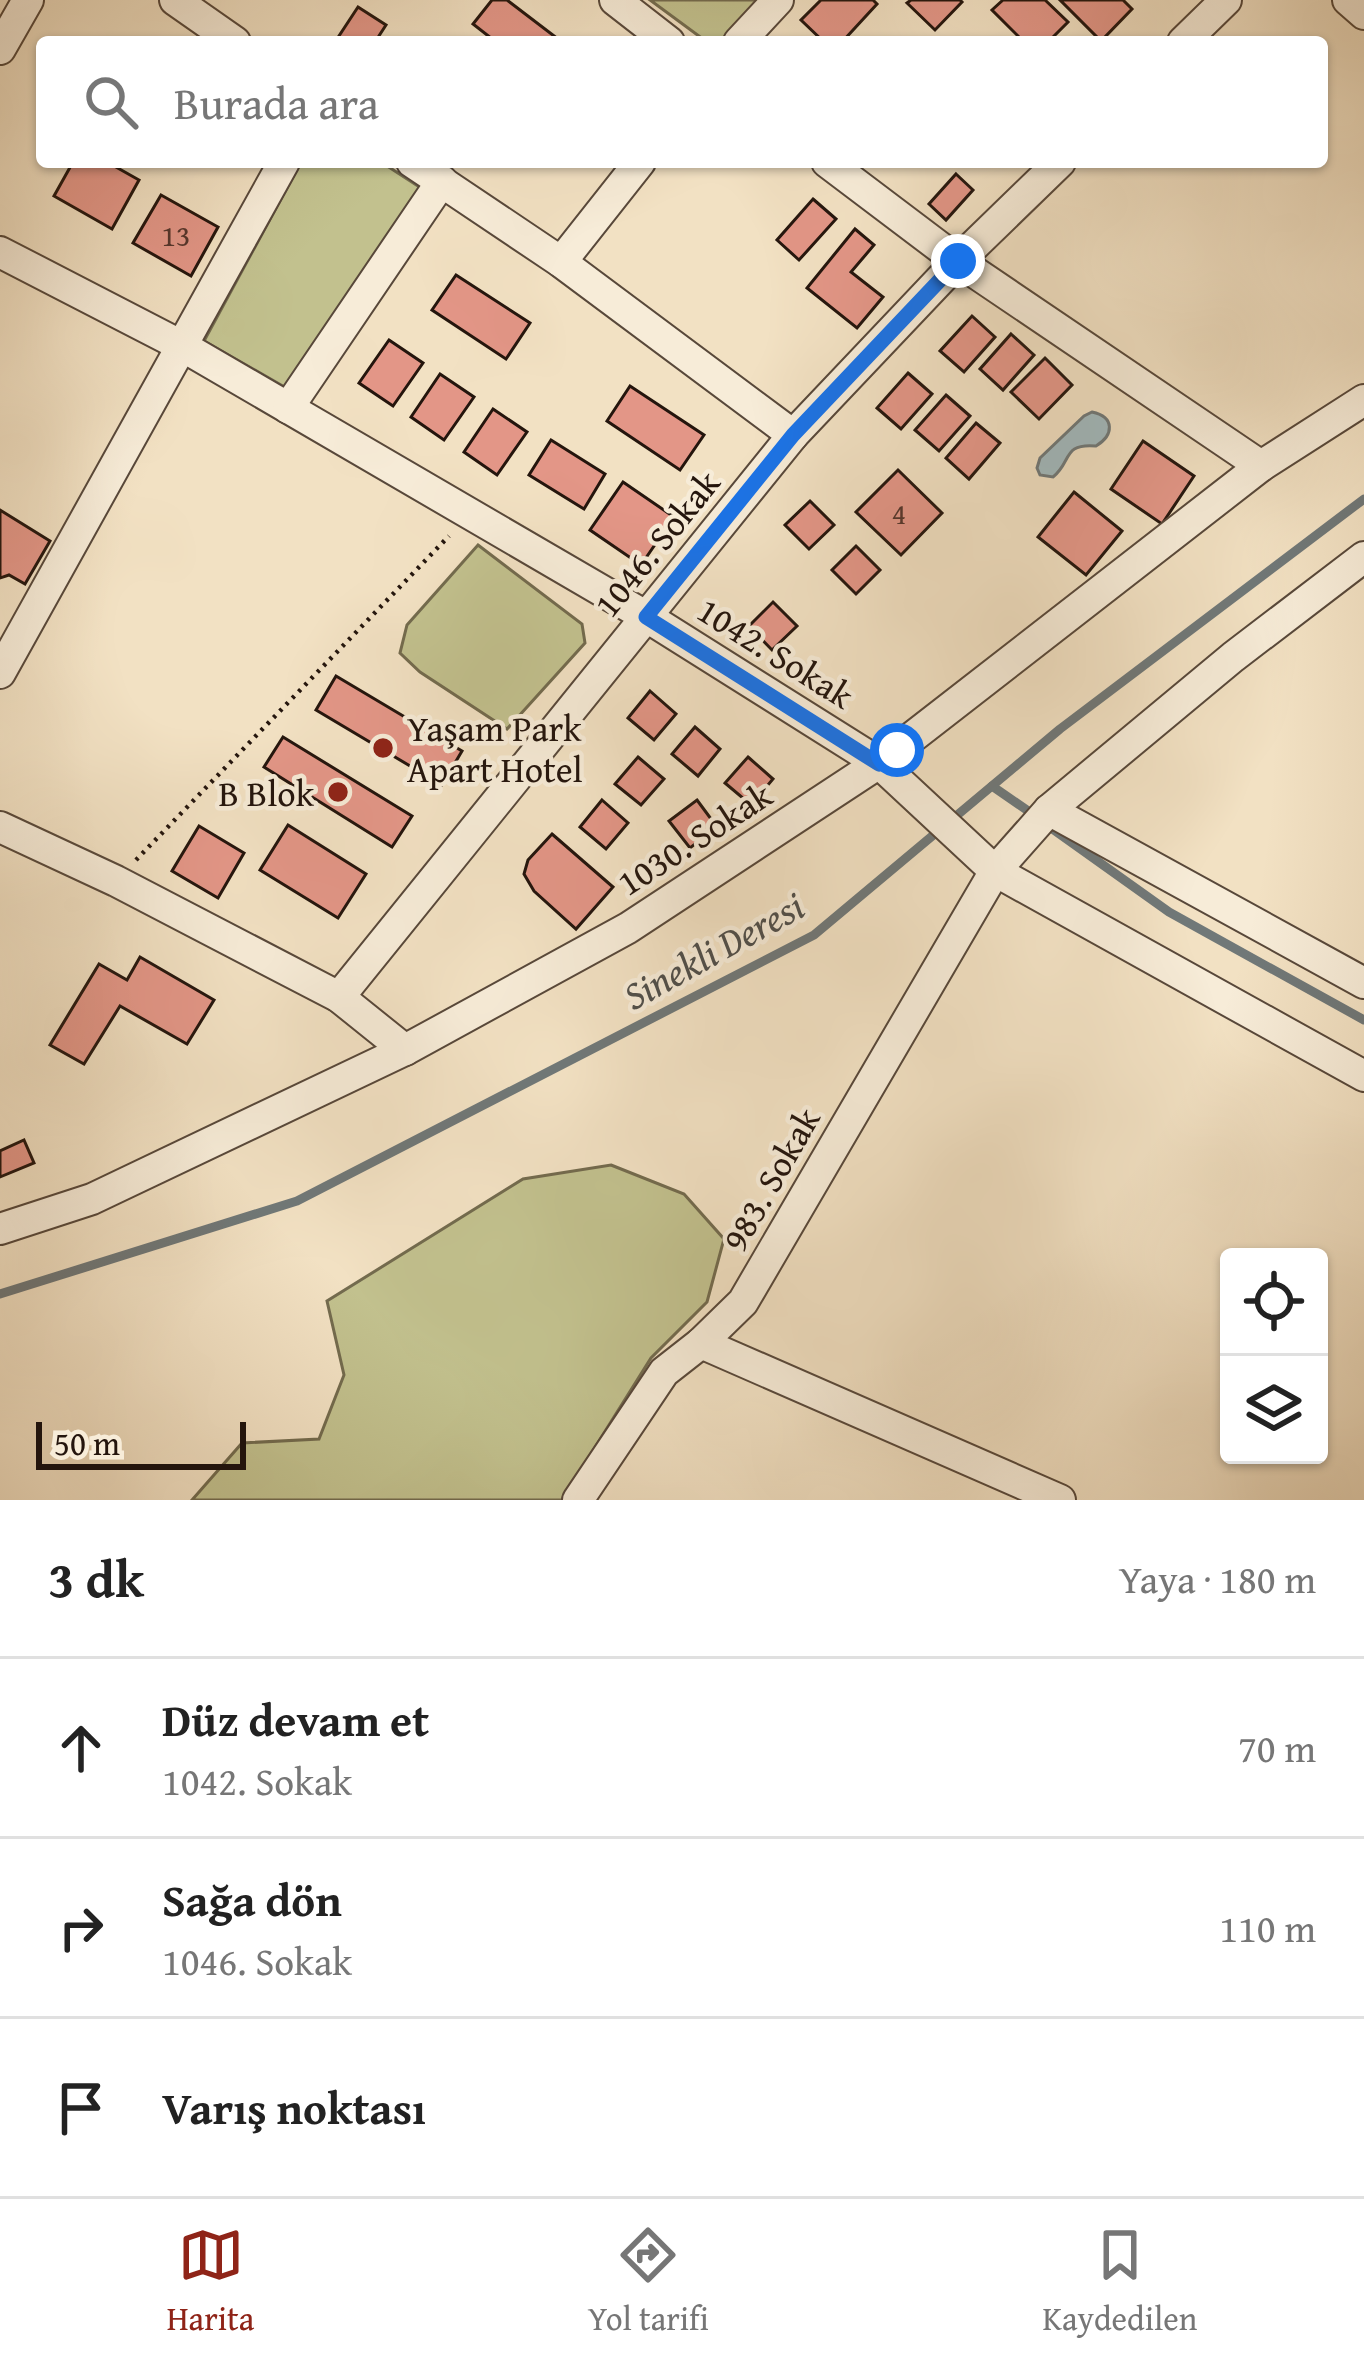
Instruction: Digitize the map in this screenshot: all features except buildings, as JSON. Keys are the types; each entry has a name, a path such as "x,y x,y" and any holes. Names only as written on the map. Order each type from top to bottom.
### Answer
{"street":[{"path":"0,49 28,0"},
{"path":"175,0 226,36"},
{"path":"615,0 661,36"},
{"path":"745,36 778,0"},
{"path":"1189,36 1226,0"},
{"path":"1348,0 1364,14"},
{"path":"0,674 281,168"},
{"path":"421,168 561,262 793,435"},
{"path":"561,262 635,168"},
{"path":"835,168 958,261 1261,466"},
{"name":"1046. Sokak","path":"339,997 793,435 1054,168"},
{"path":"288,409 442,181"},
{"name":"1042. Sokak","path":"0,252 182,346 646,617 879,764 995,871 1364,1076"},
{"name":"1030. Sokak","path":"0,1228 92,1199 405,1050 628,928 879,764 1261,466 1364,400"},
{"name":"983. Sokak","path":"578,1500 664,1372 743,1302 995,871 1049,810 1233,657 1364,557"},
{"path":"1049,810 1364,983"},
{"path":"0,827 116,881 339,997 405,1050"},
{"path":"701,1343 1060,1500"}],"path":[{"path":"116,881 470,514"}],"shaded area":[{"path":"650,0 763,0 731,36 699,36"},
{"path":"298,168 390,168 421,188 288,389 204,341"},
{"path":"478,545 582,624 585,643 507,729 420,672 400,653 407,625"},
{"path":"611,1165 684,1194 724,1239 707,1302 651,1358 562,1500 192,1500 242,1443 319,1439 344,1375 327,1301 523,1179"}],"water":[{"path":"1092,412 1108,422 1106,437 1096,446 1072,451 1053,477 1040,475 1040,458"}],"waterway":[{"name":"Sinekli Deresi","path":"0,1294 297,1201 814,935 1060,729 1364,499"},
{"path":"992,786 1034,815"},
{"path":"1047,825 1169,912 1364,1020"}],"place":[{"name":"Yaşam Park Apart Hotel","path":"383,748"},
{"name":"B Blok","path":"338,792"}],"route":[{"path":"897,750 879,764 646,617 793,435 958,261"}]}
